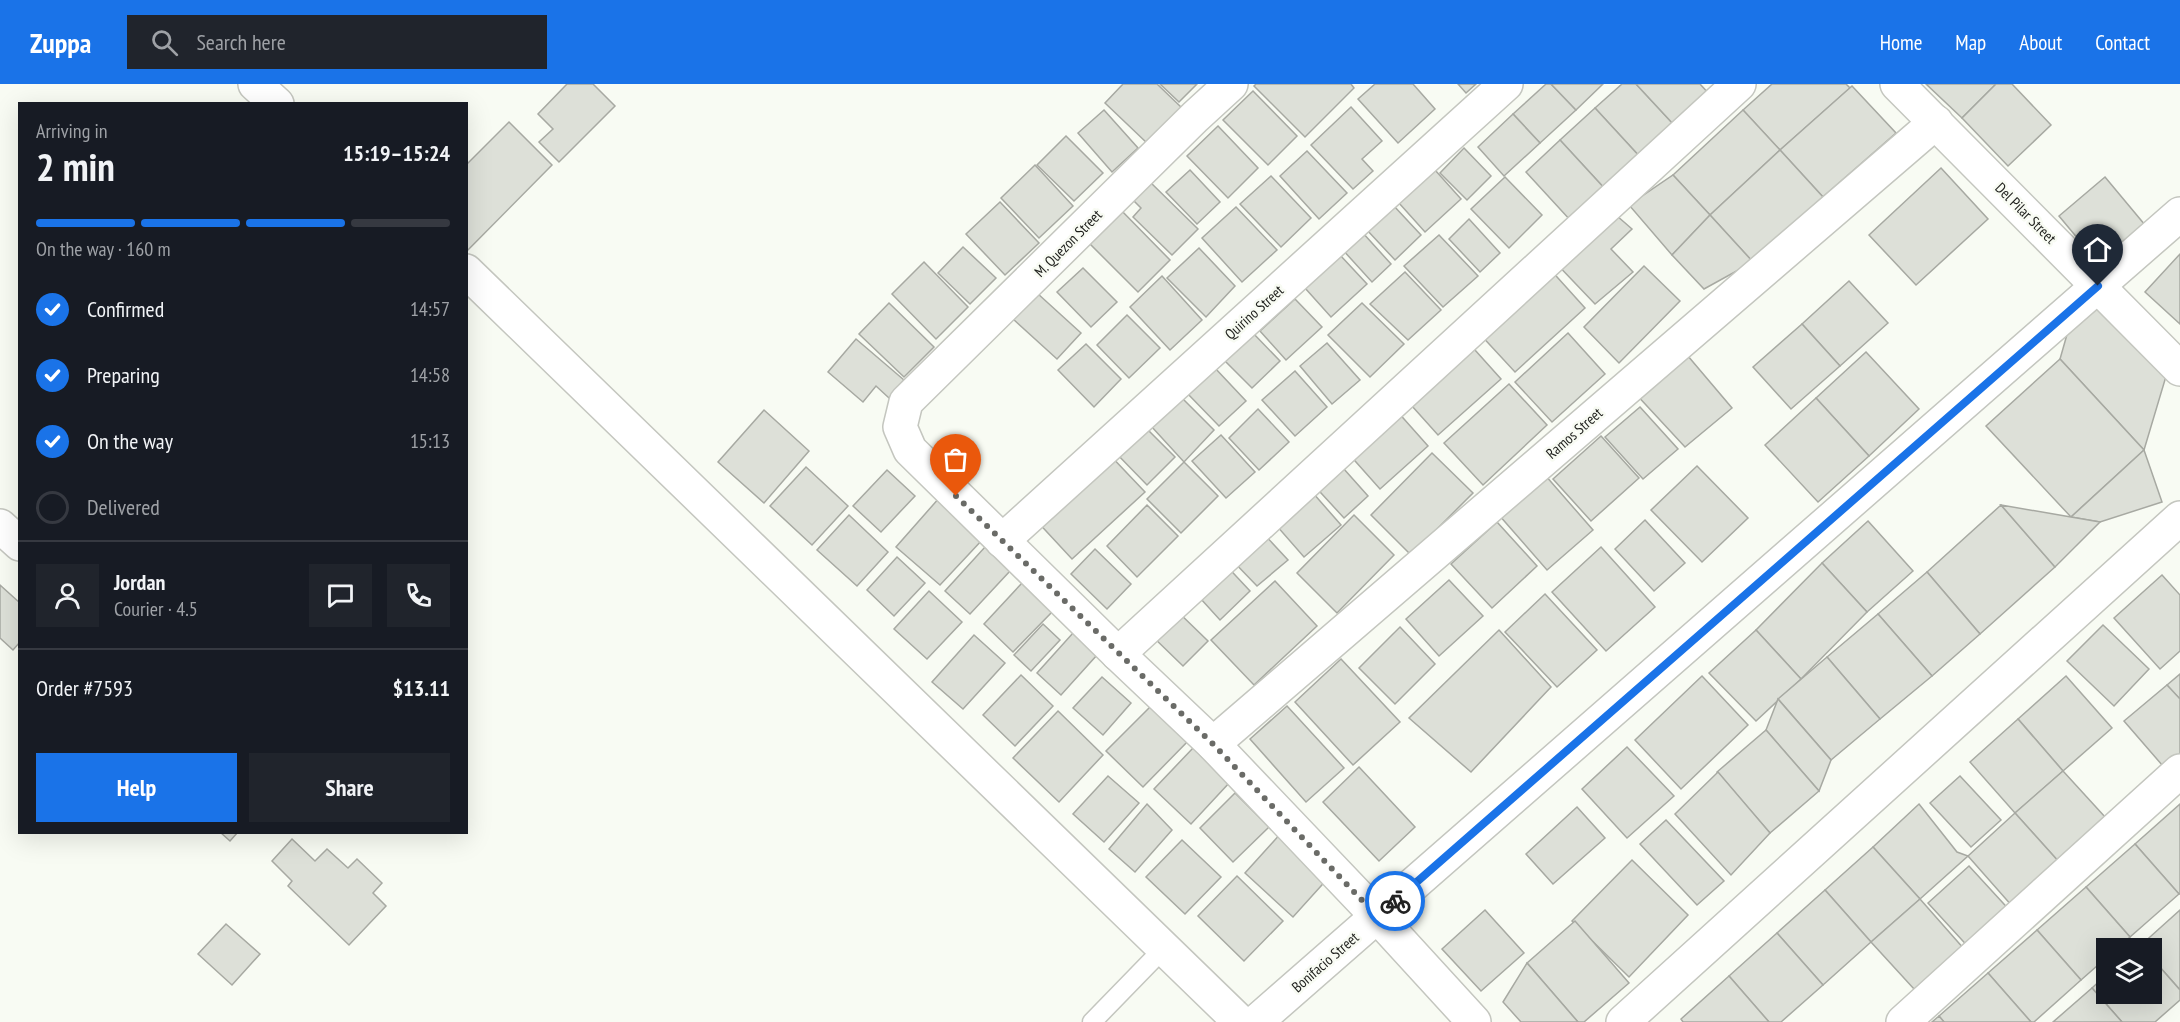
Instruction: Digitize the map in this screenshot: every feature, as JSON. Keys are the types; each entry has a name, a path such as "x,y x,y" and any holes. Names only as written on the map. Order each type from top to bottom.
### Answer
{"street":[{"path":"255,84 275,102"},
{"name":"M. Quezon Street","path":"1002,541 910,450 900,428 906,402 1231,84"},
{"name":"Quirino Street","path":"1002,541 1506,84"},
{"path":"1118,654 1739,84"},
{"name":"Del Pilar Street","path":"1897,84 2180,369"},
{"name":"Ramos Street","path":"1213,744 1936,122"},
{"name":"Bonifacio Street","path":"1256,1022 2180,214"},
{"path":"468,273 1240,1022"},
{"path":"1623,1022 2180,518"},
{"path":"0,526 18,542"},
{"path":"1002,541 1213,744 1377,916 1474,1022"},
{"path":"1903,1022 2180,771"}],"lane":[{"path":"1092,1022 1164,948"}],"building":[{"path":"567,84 593,84 615,106 559,162 539,142 553,129 538,114"},
{"path":"1123,84 1157,84 1182,108 1148,144 1105,103"},
{"path":"1160,84 1197,84 1179,102"},
{"path":"1256,84 1351,84 1354,88 1305,137 1254,86"},
{"path":"1375,84 1413,84 1435,109 1398,143 1358,99"},
{"path":"1458,84 1476,84 1466,93"},
{"path":"1546,84 1551,84 1576,110 1540,143 1513,114"},
{"path":"1551,84 1603,84 1576,110"},
{"path":"1622,84 1636,84 1675,126 1641,158 1595,108"},
{"path":"1636,84 1700,84 1710,95 1675,126"},
{"path":"1772,84 1846,84 1850,88 1780,150 1743,110"},
{"path":"1926,84 1996,84 1962,118"},
{"path":"1996,84 2012,84 2051,125 2008,166 1962,118"},
{"path":"1852,86 1896,133 1823,197 1780,150"},
{"path":"1253,91 1297,136 1268,165 1223,120"},
{"path":"1351,107 1382,141 1362,159 1373,171 1353,189 1311,145"},
{"path":"1595,108 1641,158 1606,190 1560,140"},
{"path":"1104,110 1138,148 1112,172 1078,133"},
{"path":"1743,110 1780,150 1710,215 1673,175"},
{"path":"1513,114 1540,143 1504,176 1478,147"},
{"path":"509,122 552,165 468,250 468,163"},
{"path":"1218,126 1258,168 1228,198 1187,156"},
{"path":"1066,136 1103,173 1074,201 1037,165"},
{"path":"1560,140 1606,190 1571,221 1526,172"},
{"path":"1464,148 1491,176 1467,200 1440,173"},
{"path":"1780,150 1823,197 1753,262 1710,215"},
{"path":"1307,151 1347,193 1319,219 1280,176"},
{"path":"1035,165 1073,206 1039,238 1001,198"},
{"path":"1941,168 1988,219 1916,285 1869,235"},
{"path":"1190,170 1220,202 1197,224 1166,192"},
{"path":"1435,170 1461,199 1425,232 1399,203"},
{"path":"1673,175 1710,215 1672,255 1629,205"},
{"path":"1271,176 1311,218 1281,247 1240,204"},
{"path":"1505,177 1542,215 1509,248 1471,209"},
{"path":"2105,177 2145,225 2099,264 2059,216"},
{"path":"1149,181 1198,229 1172,255 1133,217 1141,208 1132,199"},
{"path":"1000,202 1039,243 1005,275 966,234"},
{"path":"1393,205 1421,235 1395,260 1367,230"},
{"path":"1117,206 1170,260 1138,292 1085,239"},
{"path":"1236,207 1277,250 1242,282 1202,238"},
{"path":"1609,209 1632,229 1611,249 1633,272 1595,304 1553,260"},
{"path":"1710,215 1753,262 1704,289 1672,255"},
{"path":"1469,219 1500,253 1480,272 1449,239"},
{"path":"1362,232 1391,264 1372,282 1342,249"},
{"path":"1439,235 1478,276 1443,307 1404,266"},
{"path":"963,247 996,278 970,304 938,273"},
{"path":"1199,248 1235,286 1206,317 1167,278"},
{"path":"2180,254 2180,324 2145,292"},
{"path":"1340,255 1367,284 1331,317 1305,288"},
{"path":"924,262 968,307 936,339 892,294"},
{"path":"1644,266 1680,301 1619,363 1584,327"},
{"path":"1548,267 1585,308 1515,372 1478,332"},
{"path":"1083,268 1117,302 1091,327 1057,292"},
{"path":"1405,272 1441,310 1408,340 1370,304"},
{"path":"1162,276 1202,320 1170,350 1130,307"},
{"path":"1849,281 1888,323 1840,366 1802,324"},
{"path":"1037,293 1081,333 1057,359 1013,319"},
{"path":"1295,299 1322,327 1286,360 1260,331"},
{"path":"2100,301 2167,373 2144,450 2060,359 2068,331"},
{"path":"889,303 934,347 904,377 859,334"},
{"path":"1362,303 1404,344 1370,377 1328,335"},
{"path":"1127,315 1160,348 1129,378 1097,345"},
{"path":"1802,324 1840,366 1791,409 1753,367"},
{"path":"1251,331 1280,361 1252,388 1223,359"},
{"path":"1568,333 1605,374 1552,422 1515,382"},
{"path":"856,339 904,380 889,398 876,386 863,402 828,372"},
{"path":"1466,340 1501,379 1438,435 1403,396"},
{"path":"1327,343 1360,380 1332,404 1300,366"},
{"path":"1086,344 1121,379 1094,407 1058,370"},
{"path":"1682,349 1732,408 1685,447 1634,392"},
{"path":"1866,352 1919,409 1869,456 1816,398"},
{"path":"2060,359 2144,450 2071,517 1986,426"},
{"path":"1214,367 1246,401 1219,426 1187,393"},
{"path":"1295,371 1327,407 1295,436 1262,400"},
{"path":"1509,384 1547,425 1483,485 1444,443"},
{"path":"1181,397 1214,430 1184,462 1151,426"},
{"path":"1816,398 1869,456 1818,502 1765,445"},
{"path":"1640,407 1678,449 1643,479 1605,437"},
{"path":"1258,409 1289,442 1259,470 1229,438"},
{"path":"764,410 809,451 764,503 718,462"},
{"path":"1396,410 1428,446 1380,489 1348,453"},
{"path":"1142,424 1175,457 1147,485 1114,451"},
{"path":"1221,435 1255,472 1226,498 1192,461"},
{"path":"1601,436 1639,478 1591,521 1553,479"},
{"path":"2144,450 2162,502 2100,522 2071,517"},
{"path":"1106,451 1145,492 1072,559 1034,518"},
{"path":"1432,453 1473,493 1411,555 1371,515"},
{"path":"1335,459 1368,496 1344,518 1310,481"},
{"path":"1184,462 1218,496 1181,533 1147,499"},
{"path":"1697,466 1748,518 1702,562 1651,510"},
{"path":"806,467 848,506 812,545 770,506"},
{"path":"887,470 915,496 881,532 853,506"},
{"path":"1545,475 1593,530 1547,570 1499,515"},
{"path":"1306,485 1341,525 1304,557 1269,517"},
{"path":"940,497 983,539 940,585 896,547"},
{"path":"1147,505 1178,536 1137,577 1107,546"},
{"path":"2001,505 2055,567 1980,634 1927,572"},
{"path":"2001,505 2071,517 2100,522 2055,567"},
{"path":"849,515 888,552 857,586 817,550"},
{"path":"1354,515 1394,555 1337,613 1297,573"},
{"path":"1645,520 1685,563 1654,591 1615,549"},
{"path":"1868,521 1913,571 1867,612 1822,563"},
{"path":"1497,522 1537,566 1492,608 1451,564"},
{"path":"1262,532 1288,560 1257,586 1231,559"},
{"path":"985,547 1010,571 970,614 945,591"},
{"path":"1601,547 1655,607 1606,651 1552,592"},
{"path":"1095,549 1131,584 1107,609 1071,574"},
{"path":"897,557 925,583 894,616 867,590"},
{"path":"1221,560 1250,591 1220,620 1191,588"},
{"path":"1822,563 1867,612 1801,679 1756,630"},
{"path":"1927,572 1980,634 1932,676 1878,614"},
{"path":"2162,575 2180,595 2180,651 2160,669 2114,618"},
{"path":"1449,580 1483,616 1439,656 1406,619"},
{"path":"1275,581 1317,626 1254,685 1211,640"},
{"path":"1022,583 1052,612 1013,652 984,624"},
{"path":"0,585 18,601 18,644 13,650 0,638"},
{"path":"929,591 962,622 927,659 894,629"},
{"path":"1545,594 1597,650 1557,687 1505,632"},
{"path":"1175,609 1208,641 1183,666 1150,634"},
{"path":"1878,614 1932,676 1880,719 1827,657"},
{"path":"1043,624 1060,640 1031,671 1014,655"},
{"path":"2103,625 2149,669 2114,706 2067,661"},
{"path":"1400,627 1435,664 1395,704 1359,668"},
{"path":"1499,630 1551,687 1471,772 1409,718"},
{"path":"1756,630 1801,679 1756,721 1709,673"},
{"path":"1073,633 1097,655 1061,695 1037,673"},
{"path":"974,635 1005,663 963,709 932,682"},
{"path":"1827,657 1880,719 1831,760 1778,699"},
{"path":"1341,659 1400,722 1353,765 1295,702"},
{"path":"2180,674 2180,699 2167,685"},
{"path":"1021,675 1053,706 1015,746 983,715"},
{"path":"1702,676 1748,725 1681,789 1635,740"},
{"path":"2066,676 2112,728 2063,771 2018,719"},
{"path":"1102,677 1131,703 1103,735 1073,708"},
{"path":"2167,685 2180,699 2180,764 2169,773 2124,721"},
{"path":"1778,699 1831,760 1819,791 1766,730"},
{"path":"1154,703 1191,738 1143,787 1106,751"},
{"path":"1287,706 1344,768 1306,802 1250,739"},
{"path":"1058,711 1103,755 1059,802 1013,758"},
{"path":"2018,719 2063,771 2015,813 1970,762"},
{"path":"1766,730 1819,791 1770,833 1717,772"},
{"path":"1627,747 1674,796 1627,838 1582,789"},
{"path":"1193,748 1230,782 1191,824 1154,789"},
{"path":"1359,767 1415,827 1379,861 1323,802"},
{"path":"2063,771 2116,829 2068,872 2015,813"},
{"path":"1718,772 1770,833 1731,875 1675,814"},
{"path":"1108,776 1139,803 1104,842 1073,814"},
{"path":"1960,776 2001,820 1971,847 1930,803"},
{"path":"1235,793 1269,827 1233,862 1200,828"},
{"path":"1147,804 1172,830 1135,872 1109,849"},
{"path":"1919,804 1957,852 1968,856 1920,899 1873,847"},
{"path":"2180,804 2180,894 2179,894 2135,844"},
{"path":"1577,807 1605,838 1553,884 1526,854"},
{"path":"2015,813 2068,872 2020,915 1968,856"},
{"path":"1666,820 1724,881 1697,905 1640,844"},
{"path":"1282,832 1330,876 1293,917 1245,873"},
{"path":"222,834 236,834 230,841"},
{"path":"292,839 315,861 327,849 348,868 357,859 382,883 373,893 386,906 349,945 288,886 292,881 272,861"},
{"path":"1182,840 1221,877 1185,914 1146,877"},
{"path":"2135,844 2179,894 2130,937 2086,887"},
{"path":"1873,847 1920,899 1871,942 1825,890"},
{"path":"1632,860 1688,915 1629,977 1572,921"},
{"path":"1969,866 2014,915 1973,952 1928,903"},
{"path":"1237,876 1283,921 1244,961 1198,916"},
{"path":"2086,887 2130,937 2096,938 2096,967 2081,980 2037,930"},
{"path":"1825,890 1871,942 1823,985 1777,933"},
{"path":"1920,899 1972,958 1925,1001 1871,942"},
{"path":"1485,910 1524,953 1481,991 1442,949"},
{"path":"2180,910 2180,990 2162,970 2162,938 2149,938"},
{"path":"1575,921 1629,983 1584,1022 1578,1022 1527,963"},
{"path":"226,924 260,954 232,985 198,954"},
{"path":"2037,930 2081,980 2034,1022 2031,1022 1988,973"},
{"path":"1777,933 1823,985 1781,1022 1769,1022 1729,976"},
{"path":"1527,963 1578,1022 1521,1022 1503,1002"},
{"path":"2162,970 2180,990 2180,1000 2155,1022 2122,1022 2106,1004 2162,1004"},
{"path":"1988,973 2031,1022 1944,1022 1939,1016"},
{"path":"1729,976 1769,1022 1683,1022 1681,1019"},
{"path":"2092,988 2096,993 2096,1004 2106,1004 2122,1022 2053,1022"},
{"path":"1939,1016 1944,1022 1932,1022"}],"way so far":[{"path":"956,496 1213,744 1377,916 1395,901"}],"route":[{"path":"1395,901 2098,286"}]}
